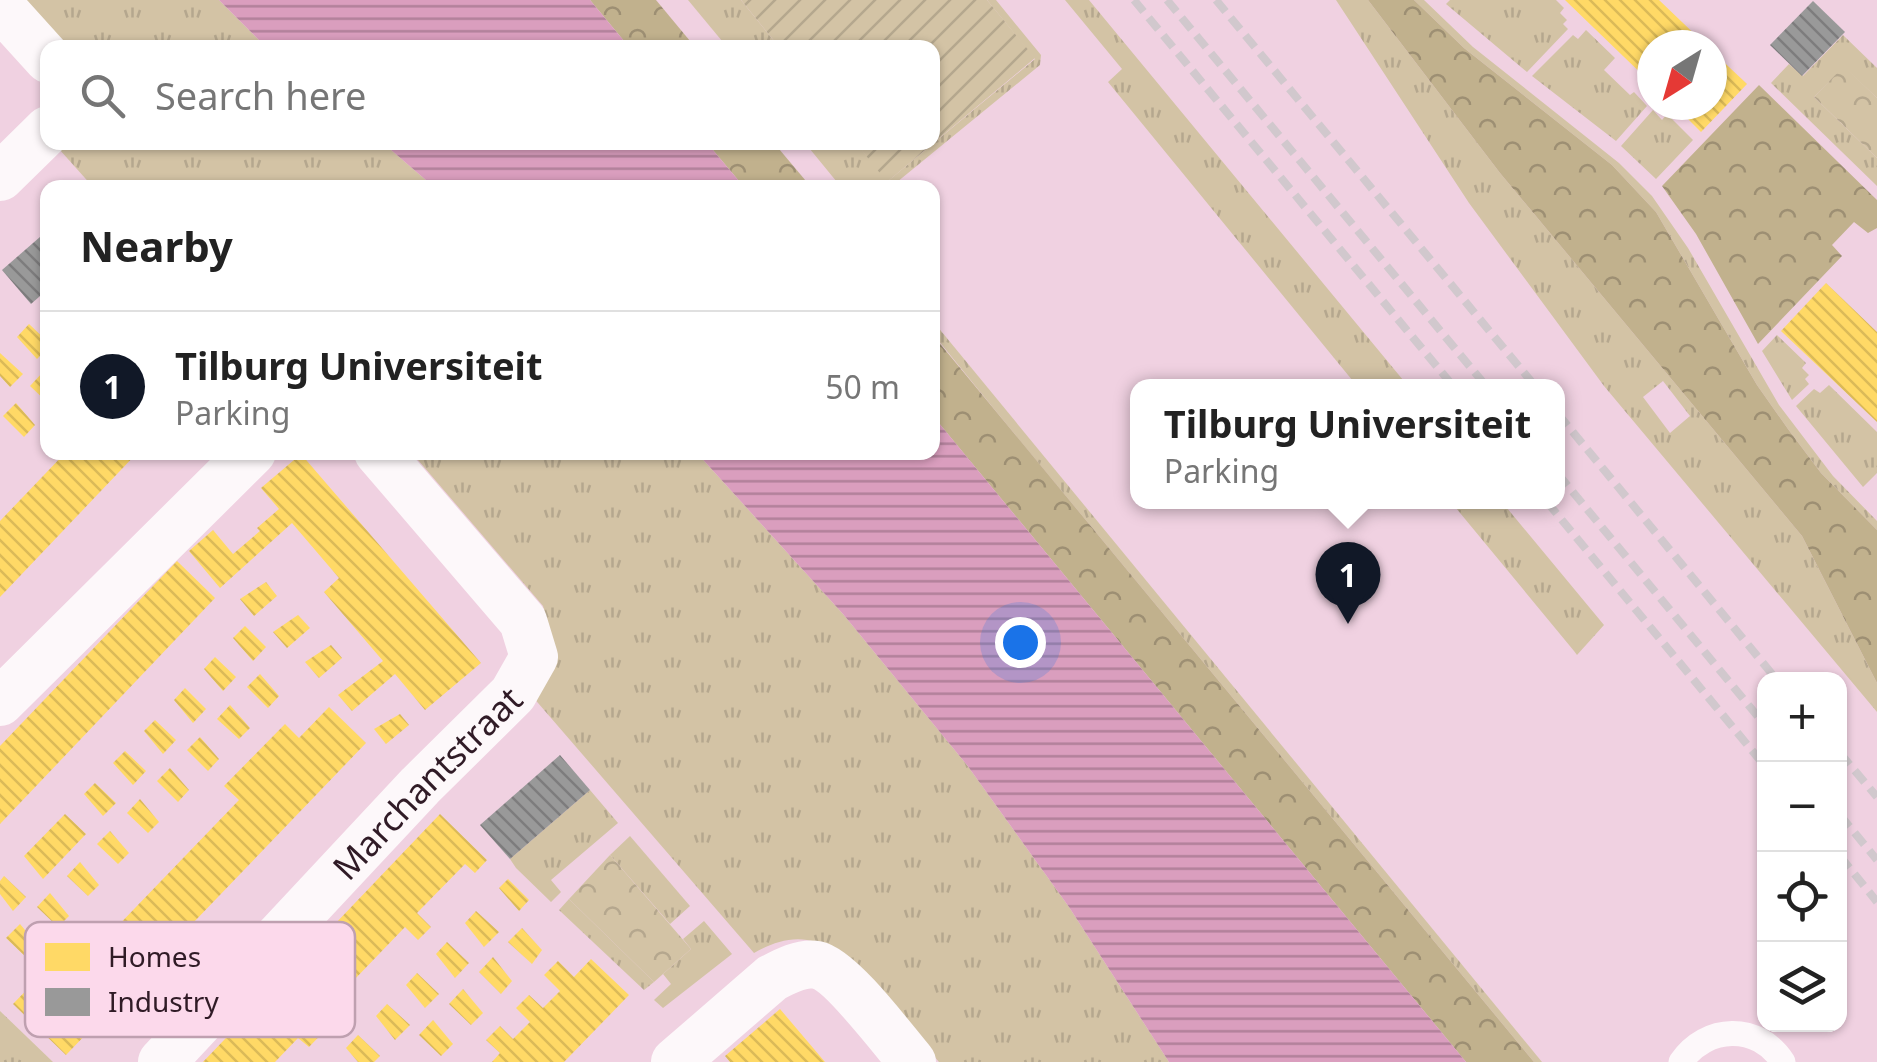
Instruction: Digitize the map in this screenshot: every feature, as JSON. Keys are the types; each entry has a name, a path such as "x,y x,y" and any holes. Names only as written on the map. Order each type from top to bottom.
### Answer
{"street":[{"path":"0,6 40,50"},
{"path":"0,177 40,138"},
{"path":"0,702 244,460"},
{"name":"Marchantstraat","path":"293,922 420,786 513,694 534,656 523,621 385,460"},
{"path":"675,1062 772,978 789,969 814,964 834,972 912,1062"},
{"name":"Marchantstraat","path":"162,1062 185,1037"}],"lane":[{"path":"1680,1062 1710,1036 1739,1032 1765,1043 1782,1062"}],"green space":[{"path":"22,0 219,0 259,40 57,40"},
{"path":"590,0 656,0 689,40 623,40"},
{"path":"688,0 741,0 773,40 721,40"},
{"path":"741,0 987,0 1035,58 940,138 940,40 773,40"},
{"path":"987,0 996,0 1041,55 1040,65 940,147 940,138 1035,59"},
{"path":"1065,0 1089,0 1402,379 1351,379 1108,82 1122,69"},
{"path":"1336,0 1368,0 1500,173 1802,536 1877,683 1877,712 1604,386 1469,203","holes":["1663,381 1690,416 1670,433 1643,397"]},
{"path":"1368,0 1414,0 1464,48 1612,165 1656,212 1757,385 1821,473 1877,530 1877,683 1802,536 1500,173"},
{"path":"1414,0 1424,0 1473,47 1619,163 1652,196 1688,248 1779,405 1833,476 1877,521 1877,530 1821,473 1757,385 1656,212 1612,165 1464,48"},
{"path":"1450,0 1556,0 1564,8 1560,13 1567,20 1563,24 1568,29 1527,72 1446,4"},
{"path":"1586,30 1615,58 1604,70 1630,95 1634,92 1637,95 1637,117 1616,141 1532,76 1573,35 1578,39"},
{"path":"1843,35 1877,68 1877,98 1844,67 1814,97 1877,158 1877,186 1771,83 1789,64 1803,76"},
{"path":"1844,66 1877,98 1877,158 1814,97"},
{"path":"1759,85 1877,200 1877,228 1868,233 1854,222 1832,245 1842,256 1758,344 1696,234 1662,186"},
{"path":"1644,120 1673,120 1693,140 1656,179 1621,146"},
{"path":"60,150 391,150 426,180 87,180"},
{"path":"713,150 780,150 805,180 738,180"},
{"path":"811,150 862,150 887,180 835,180"},
{"path":"862,150 925,150 889,180"},
{"path":"925,150 936,150 900,180 889,180"},
{"path":"940,330 1542,1062 1534,1062 940,343"},
{"path":"1777,335 1806,363 1802,368 1809,375 1805,379 1809,384 1792,400 1762,351"},
{"path":"940,344 1534,1062 1466,1062 940,424"},
{"path":"1829,385 1877,432 1877,473 1863,487 1796,406 1814,389 1820,393"},
{"path":"418,460 703,460 843,614 967,765 1069,907 1169,1062 939,1062 880,990 844,957 807,940 773,944 754,953 532,696 553,645 543,606"},
{"path":"1457,509 1508,509 1604,625 1577,655"},
{"path":"590,790 618,823 551,880 561,892 551,902 510,859"},
{"path":"630,836 690,906 670,924 610,855"},
{"path":"610,855 691,949 654,982 569,899"},
{"path":"569,899 654,982 644,990 559,910"},
{"path":"704,921 732,954 663,1008 654,1000 671,984 663,974 691,949 683,939"},
{"path":"0,1011 53,1062 0,1062"}],"shaded area":[{"path":"219,0 590,0 623,40 259,40"},
{"path":"391,150 713,150 738,180 426,180"},
{"path":"940,424 1466,1062 1169,1062 1069,907 967,765 843,614 703,460 940,460"}],"building: Homes":[{"path":"1565,0 1659,0 1690,30 1637,30 1637,70"},
{"path":"1727,65 1747,84 1727,105"},
{"path":"1689,120 1712,120 1701,132"},
{"path":"1826,283 1877,332 1877,422 1781,331"},
{"path":"29,324 40,334 40,356 37,359 17,337"},
{"path":"0,353 23,374 10,387 0,376"},
{"path":"40,375 40,395 30,386"},
{"path":"16,403 35,425 24,437 3,416"},
{"path":"58,460 130,460 0,597 0,521"},
{"path":"294,460 306,460 481,663 425,710 395,674 352,711 338,695 383,661 324,592 339,578 292,523 220,588 189,551 213,530 233,554 260,531 257,528 279,509 261,488"},
{"path":"177,561 215,598 0,824 0,746"},
{"path":"266,582 277,596 254,616 240,599"},
{"path":"298,615 310,628 287,648 273,632"},
{"path":"245,626 266,647 253,661 233,638"},
{"path":"331,645 342,658 319,678 305,662"},
{"path":"215,657 236,677 223,691 204,669"},
{"path":"260,674 279,696 268,708 247,687"},
{"path":"185,688 206,709 193,723 174,700"},
{"path":"230,705 250,728 239,739 217,719"},
{"path":"329,707 366,743 194,922 122,922 239,800 224,786 285,724 299,738"},
{"path":"400,714 409,725 386,744 374,729"},
{"path":"155,720 176,740 163,754 144,731"},
{"path":"200,737 219,759 208,771 187,750"},
{"path":"125,751 146,771 133,785 113,763"},
{"path":"170,768 189,790 178,802 157,781"},
{"path":"95,783 116,803 103,816 84,794"},
{"path":"140,799 159,822 148,833 127,813"},
{"path":"65,814 86,834 43,879 24,856"},
{"path":"440,814 487,860 475,873 465,864 417,913 431,927 418,940 405,927 355,979 355,922 337,922"},
{"path":"110,831 129,853 118,864 97,844"},
{"path":"80,862 99,885 88,896 67,876"},
{"path":"4,876 26,897 13,911 0,894"},
{"path":"508,879 529,900 519,911 499,888"},
{"path":"50,893 69,916 63,922 53,922 37,907"},
{"path":"476,911 499,932 484,947 465,923"},
{"path":"20,924 25,930 25,956 6,938"},
{"path":"522,928 542,950 532,964 508,942"},
{"path":"447,942 469,963 455,978 436,954"},
{"path":"493,957 512,981 501,994 479,972"},
{"path":"591,959 629,995 564,1062 492,1062 500,1053 486,1040 500,1026 513,1039 530,1022 516,1008 529,995 543,1008 560,991 544,975 558,961 574,977"},
{"path":"417,973 439,994 425,1008 406,985"},
{"path":"463,989 483,1013 471,1025 449,1004"},
{"path":"25,992 25,1016 13,1004"},
{"path":"387,1004 410,1025 395,1040 376,1016"},
{"path":"780,1009 825,1062 730,1062 725,1056"},
{"path":"433,1020 453,1044 441,1056 419,1035"},
{"path":"358,1035 380,1056 374,1062 358,1062 346,1048"},
{"path":"47,1037 83,1037 66,1055"},
{"path":"227,1037 319,1037 309,1047 298,1038 275,1062 203,1062"}],"building: Industry":[{"path":"1813,1 1845,32 1802,76 1770,45"},
{"path":"40,237 40,296 31,304 2,270"},
{"path":"560,755 590,790 510,859 480,825"}],"railway":[{"path":"1134,0 1447,379"},
{"path":"1167,0 1480,379"},
{"path":"1216,0 1529,379"},
{"path":"1565,423 1770,672"},
{"path":"1565,482 1757,716"},
{"path":"1553,509 1762,762"},
{"path":"1847,761 1877,797"},
{"path":"1847,824 1877,860"},
{"path":"1847,865 1877,902"}],"place":[{"name":"Tilburg Universiteit","path":"1348,624"}]}
